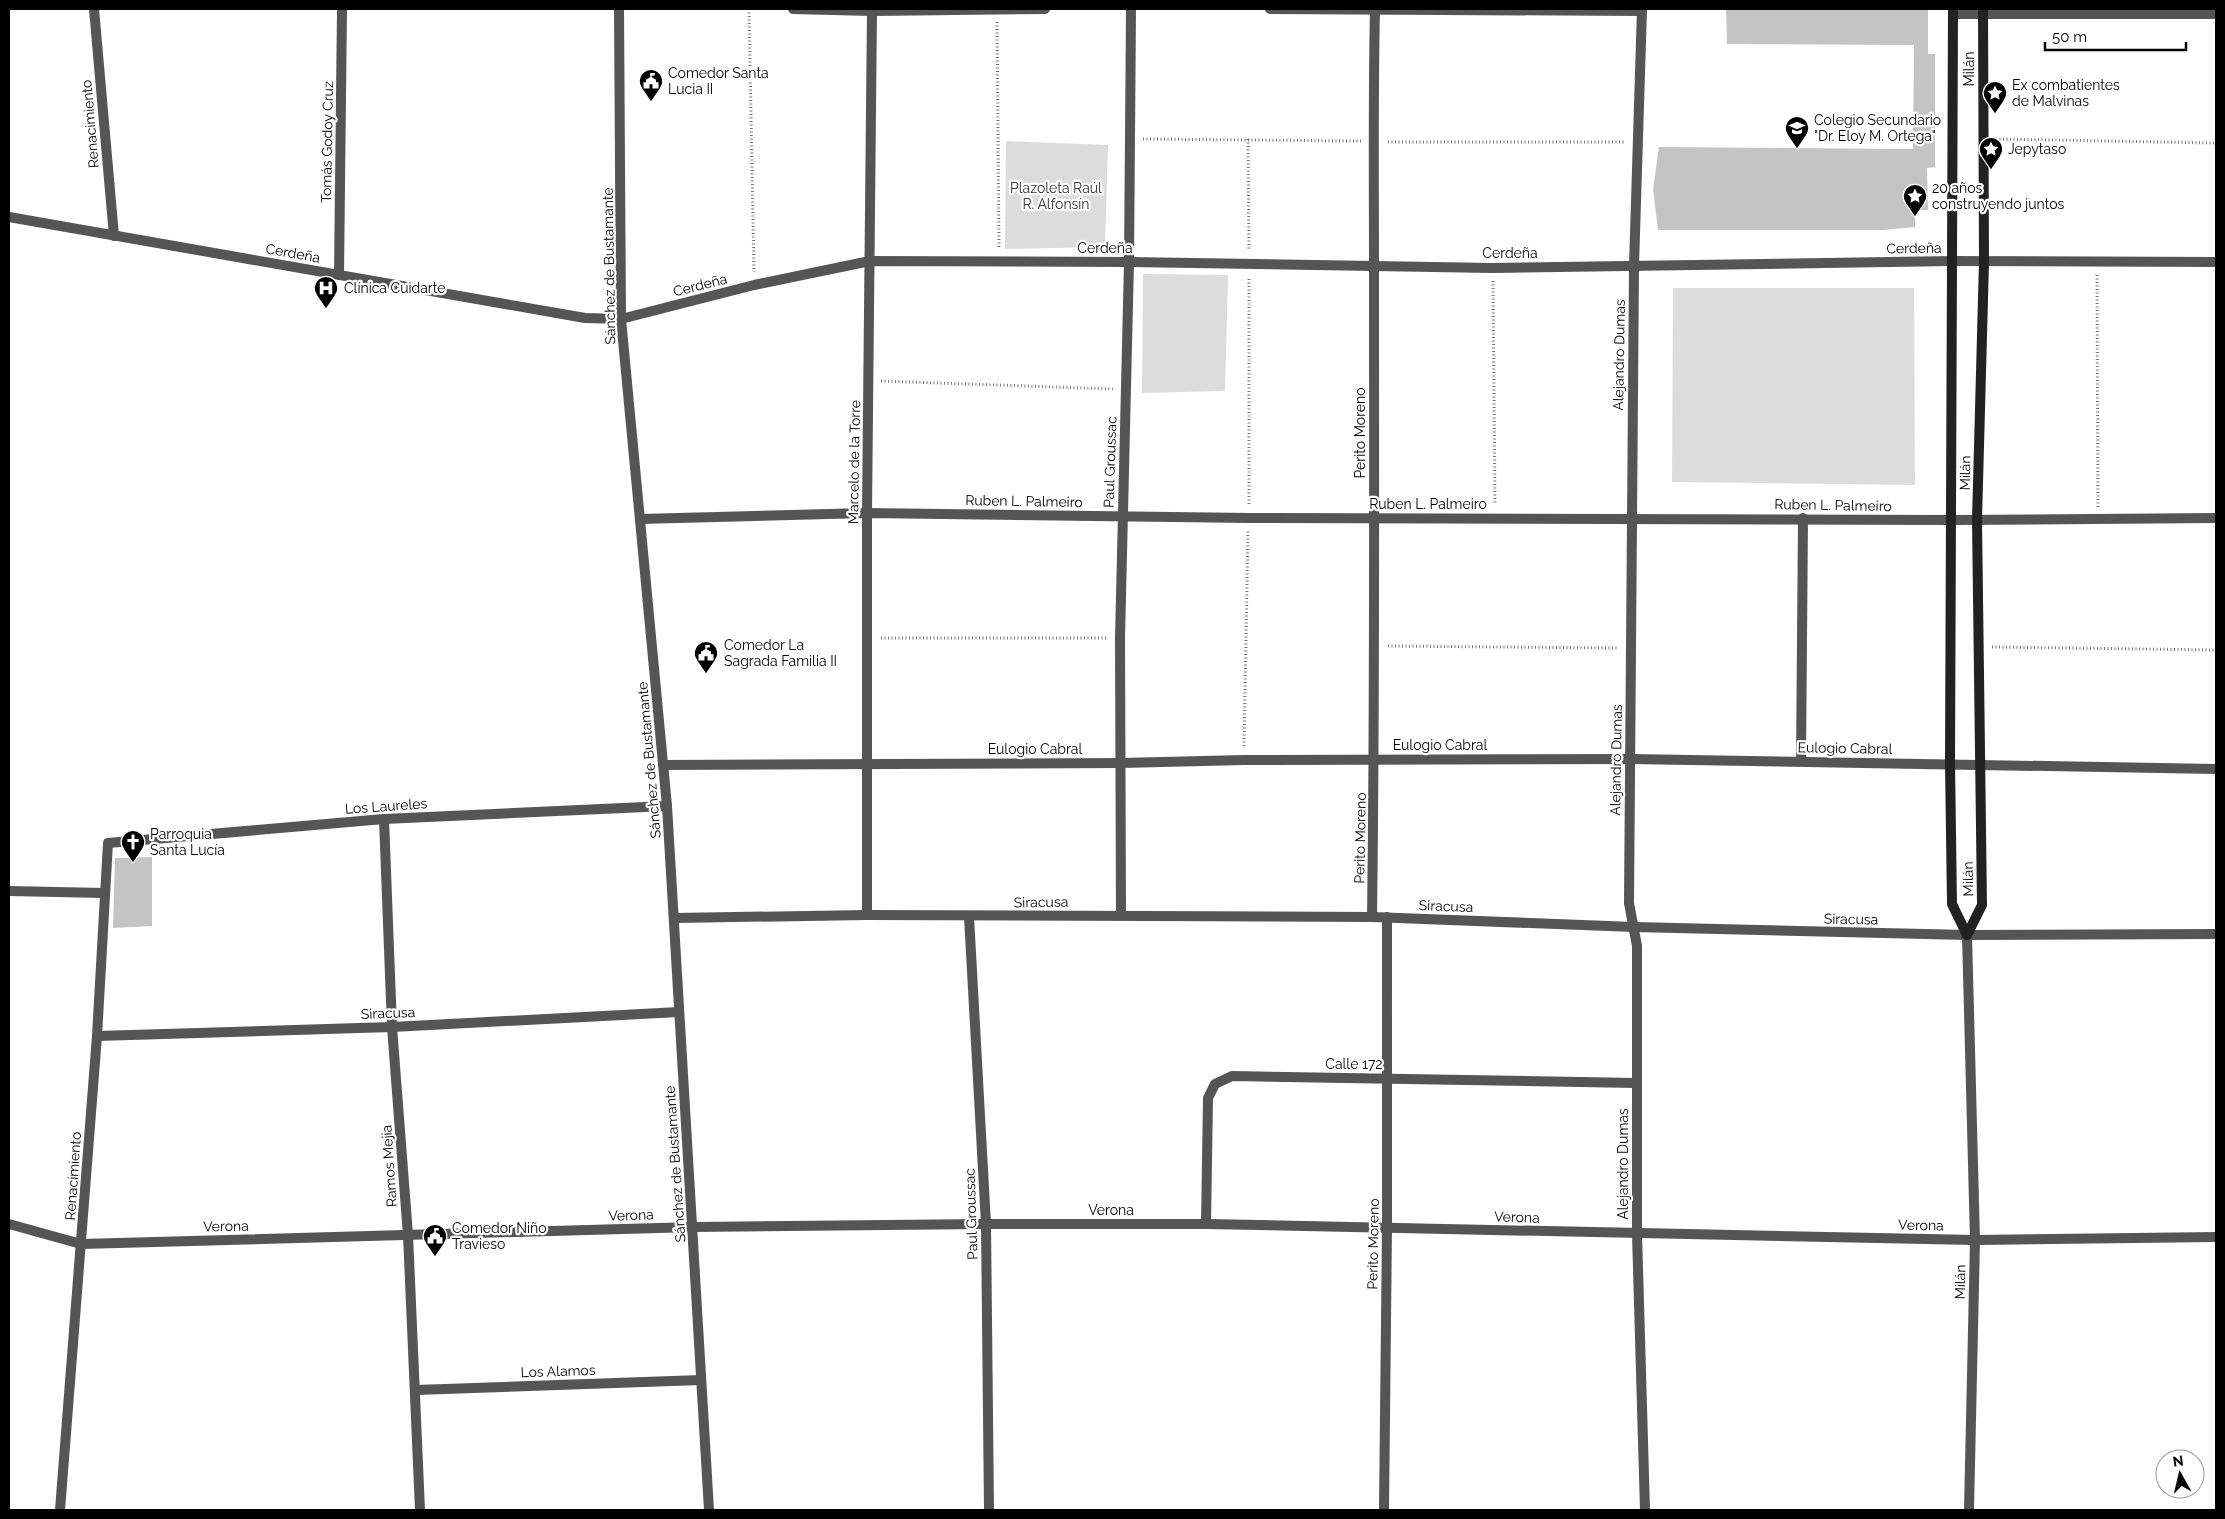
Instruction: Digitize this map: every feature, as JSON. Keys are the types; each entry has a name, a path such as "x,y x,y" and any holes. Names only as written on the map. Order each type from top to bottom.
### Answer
{"main road":[{"name":"Milán","path":"1953,11 1950,763 1952,904 1967,935"},
{"name":"Milán","path":"1967,935 1982,905 1977,520 1984,262 1983,11"}],"street":[{"name":"Renacimiento","path":"94,9 114,236"},
{"name":"Tomás Godoy Cruz","path":"340,275 342,9"},
{"name":"Sánchez de Bustamante","path":"619,9 621,319 667,806 694,1227 709,1510"},
{"path":"793,9 1045,9"},
{"name":"Paul Groussac","path":"1121,915 1120,638 1129,262 1131,9"},
{"path":"1270,9 1642,10"},
{"name":"Perito Moreno","path":"1372,917 1375,646 1372,142 1375,9"},
{"name":"Marcelo de la Torre","path":"866,915 867,513 872,10"},
{"name":"Alejandro Dumas","path":"1642,10 1634,266 1629,903 1637,946 1637,1234 1645,1510"},
{"path":"1953,11 2216,14"},
{"name":"Cerdeña","path":"9,217 586,318 621,319 754,285 870,261 999,263 1129,262 1492,268 1953,261 2216,262"},
{"name":"Ruben L. Palmeiro","path":"640,519 867,513 1373,519 1803,518 2099,520 2216,518"},
{"path":"1801,760 1803,518"},
{"name":"Eulogio Cabral","path":"663,765 1121,763 1374,759 1630,759 1801,760 2216,768"},
{"name":"Los Laureles","path":"108,843 384,819 667,806"},
{"name":"Ramos Mejía","path":"384,819 392,1027 408,1235 420,1510"},
{"name":"Renacimiento","path":"60,1510 97,1036 108,843"},
{"path":"9,891 104,893"},
{"name":"Siracusa","path":"675,918 866,915 969,917 1121,915 1387,917 1634,927 1967,935 2216,934"},
{"name":"Paul Groussac","path":"969,917 986,1224 990,1510"},
{"name":"Perito Moreno","path":"1384,1510 1387,1227 1387,917"},
{"name":"Milán","path":"1967,935 1975,1240 1970,1510"},
{"name":"Siracusa","path":"97,1036 392,1027 679,1012"},
{"name":"Calle 172","path":"1206,1224 1208,1098 1215,1084 1232,1076 1637,1083"},
{"name":"Verona","path":"9,1224 81,1244 694,1227 986,1224 1206,1224 1975,1240 2216,1237"},
{"name":"Los Alamos","path":"416,1390 701,1380"}],"path":[{"path":"749,9 754,285"},
{"path":"997,9 999,263"},
{"path":"1983,139 2216,143"},
{"path":"1244,760 1248,518 1248,140"},
{"path":"2096,262 2099,520"},
{"path":"1492,268 1496,518"},
{"path":"868,381 1126,390"},
{"path":"868,638 1120,638"},
{"path":"1375,646 1631,649"},
{"path":"1978,647 2216,650"}],"green space":[{"name":"Plazoleta Raúl R. Alfonsín","path":"1006,141 1108,145 1105,247 1005,249"},
{"path":"1143,274 1228,275 1225,391 1142,393"},
{"path":"1673,288 1914,288 1915,485 1672,482"}],"building":[{"name":"Colegio Secundario \"Dr. Eloy M. Ortega\"","path":"1726,9 1928,9 1928,54 1935,54 1935,167 1927,168 1928,210 1915,210 1915,227 1883,230 1658,230 1653,189 1659,147 1913,149 1914,45 1727,44"},
{"name":"Parroquia Santa Lucía","path":"152,857 152,926 113,928 115,858"}],"place":[{"name":"Comedor Santa Lucia II","path":"651,102"},
{"name":"Ex combatientes de Malvinas","path":"1995,114"},
{"name":"Colegio Secundario \"Dr. Eloy M. Ortega\"","path":"1797,149"},
{"name":"Jepytaso","path":"1991,170"},
{"name":"20 años construyendo juntos","path":"1915,217"},
{"name":"Clínica Cuidarte","path":"326,309"},
{"name":"Comedor La Sagrada Familia II","path":"706,674"},
{"name":"Parroquia Santa Lucía","path":"133,863"},
{"name":"Comedor Niño Travieso","path":"435,1257"}]}
